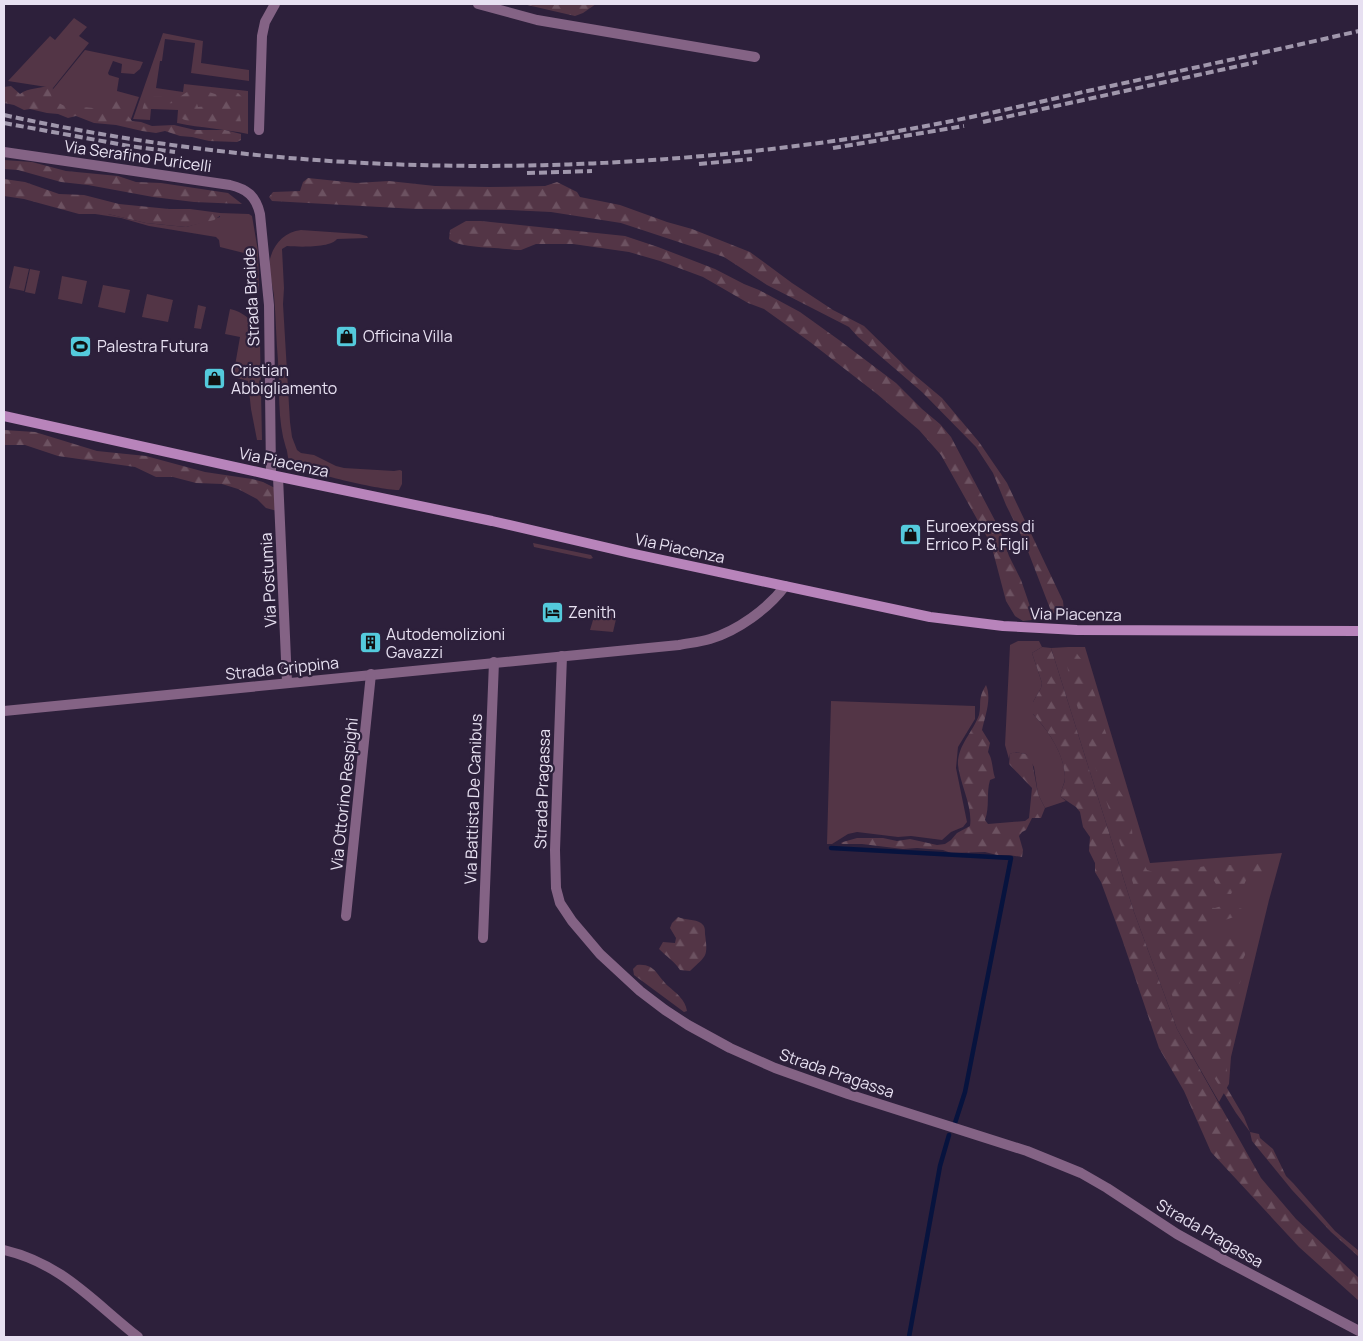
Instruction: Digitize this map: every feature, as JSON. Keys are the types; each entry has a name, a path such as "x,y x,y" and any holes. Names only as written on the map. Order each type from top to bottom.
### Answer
{"main road":[{"name":"Via Piacenza","path":"4,416 930,618 1003,626 1077,630 1359,631"}],"street":[{"path":"260,130 262,36 265,22 274,4"},
{"path":"478,4 537,20 755,57"},
{"name":"Via Serafino Puricelli","path":"4,152 230,184 250,192 258,208"},
{"name":"Strada Braide","path":"258,208 269,305 275,476"},
{"name":"Via Postumia","path":"275,476 287,682"},
{"name":"Strada Grippina","path":"4,711 679,645 709,639 726,632 758,614 776,598 785,586"},
{"name":"Strada Pragassa","path":"562,656 555,850 556,888 560,904 572,921 600,954 640,991 688,1025 730,1048 775,1068 848,1094 1027,1151 1072,1169 1107,1188 1177,1234 1359,1330"},
{"name":"Via Battista De Canibus","path":"483,938 494,662"},
{"name":"Via Ottorino Respighi","path":"346,916 371,674"},
{"path":"4,1250 41,1262 70,1279 138,1337"}],"green space":[{"path":"523,4 596,4 575,16"},
{"path":"74,18 87,27 79,36 89,43 53,88 8,81 50,36 55,40"},
{"path":"163,33 203,41 201,63 249,70 249,81 191,73 195,43 165,39 156,88 183,92 184,84 248,91 248,134 177,123 178,110 151,109 150,120 133,119"},
{"path":"85,50 143,62 140,69 134,74 121,73 122,64 113,61 108,73 119,78 117,91 139,97 130,122 38,105"},
{"path":"52,85 51,95 53,98 62,105 73,109 77,110 82,107 93,108 111,94 115,95 126,105 125,112 132,121 152,126 174,125 195,130 225,130 241,134 241,140 237,142 209,141 180,136 165,131 156,133 142,131 116,125 94,123 76,116 68,118 58,114 30,109 24,110 4,103 4,87 11,86 20,94 31,89"},
{"path":"206,91 221,96 227,93 238,93 246,101 239,112 241,122 238,126 216,126 201,118 189,120 181,118 181,106 173,103 152,105 145,114 142,112 147,99 167,97 171,94 181,96 187,92 194,93 198,107 208,106 210,101 204,94"},
{"path":"4,160 32,162 66,171 118,176 136,182 161,183 228,193 242,204 194,202 61,182 18,170 4,169"},
{"path":"308,178 356,183 389,181 435,186 489,187 545,186 557,182 577,192 580,197 620,205 692,229 750,252 833,310 864,326 911,372 942,398 979,442 1007,483 1063,601 1064,611 1054,614 1051,611 1024,541 993,473 976,447 922,392 849,327 767,285 724,257 621,223 551,212 416,209 272,201 269,197 273,192 300,191 303,182"},
{"path":"4,179 25,182 59,194 84,195 119,204 190,209 220,213 221,215 214,220 186,227 146,223 108,214 79,214 24,199 4,196"},
{"path":"220,213 249,214 252,216 258,251 259,291 253,289 254,283 244,253 220,247 219,240 216,237 149,226 121,218 95,214 108,214 146,223 186,227 220,217"},
{"path":"466,221 625,236 715,269 800,312 896,383 940,424 951,437 1000,530 1009,556 1021,580 1034,618 1023,621 1015,616 1006,601 991,544 941,455 919,430 877,394 764,309 748,303 703,277 629,252 573,244 536,244 521,250 515,250 462,245 449,239 450,230"},
{"path":"301,230 359,234 368,238 337,239 328,244 307,247 287,246 282,249 283,304 292,437 297,450 301,453 314,455 336,466 400,470 402,471 402,484 399,490 323,475 296,466 288,459 280,415 275,304 269,264 277,243 290,233"},
{"path":"14,266 29,269 24,291 9,288"},
{"path":"30,269 40,271 35,294 25,292"},
{"path":"62,276 87,281 82,304 58,299"},
{"path":"103,285 130,290 125,313 98,307"},
{"path":"147,294 173,300 168,322 142,317"},
{"path":"198,305 206,307 201,329 194,328"},
{"path":"230,309 242,313 250,321 256,330 260,342 262,440 257,440 248,381 233,377 240,337 225,334"},
{"path":"4,430 35,432 97,451 146,456 205,472 263,482 277,489 277,511 266,508 257,499 238,489 222,484 196,483 173,477 156,477 135,467 58,456 25,445 4,445"},
{"path":"533,543 591,555 593,558 590,559 534,547"},
{"path":"596,610 617,615 613,632 590,630"},
{"path":"1018,641 1039,641 1042,647 1032,653 1042,683 1033,702 1033,714 1055,743 1064,768 1065,780 1061,797 1066,801 1045,808 1038,794 1034,767 1026,754 1015,752 1010,754 1009,759 1005,745 1010,645"},
{"path":"1042,647 1051,648 1134,912 1177,1029 1261,1178 1296,1219 1359,1278 1359,1301 1299,1247 1211,1152 1184,1091 1159,1048 1122,939 1101,882 1095,872 1095,863 1089,851 1090,837 1083,827 1080,812 1061,797 1065,778 1059,752 1045,728 1033,714 1033,702 1042,683 1032,653"},
{"path":"1085,647 1150,863 1282,853 1231,1057 1229,1084 1219,1102 1177,1029 1134,912 1051,648"},
{"path":"1062,651 1075,651 1084,663 1099,705 1099,712 1110,745 1119,790 1126,801 1131,816 1133,843 1147,870 1156,873 1170,868 1188,869 1212,865 1244,865 1264,861 1267,861 1269,865 1267,881 1264,882 1252,876 1249,877 1243,887 1234,889 1231,894 1222,892 1213,879 1207,879 1204,883 1210,892 1203,907 1215,908 1228,904 1242,909 1242,912 1237,916 1213,924 1211,932 1213,940 1227,940 1240,936 1245,945 1245,955 1241,963 1241,980 1236,994 1238,1011 1235,1016 1234,1034 1227,1062 1227,1088 1244,1117 1250,1132 1204,1061 1174,1001 1154,939 1135,899 1133,883 1092,757 1072,691 1067,665 1061,653"},
{"path":"986,685 988,702 982,730 990,743 988,752 995,778 990,780 985,820 988,824 1025,821 1029,818 1032,788 1009,764 1010,754 1014,752 1026,754 1032,761 1038,794 1045,808 1041,818 1032,818 1026,830 1019,836 1023,850 1022,857 985,852 951,853 943,850 842,844 857,838 883,838 897,841 910,839 937,845 945,844 957,833 970,826 970,811 959,772 958,758 979,715 981,698"},
{"path":"831,701 975,706 975,719 958,747 956,768 967,822 963,827 951,832 942,840 857,832 848,834 832,844 827,844"},
{"path":"678,917 699,922 704,928 706,952 700,962 690,971 680,970 659,949 663,942 675,943 676,938 670,928"},
{"path":"637,965 652,968 682,1000 687,1011 684,1012 634,975 633,969"},
{"path":"1250,1132 1259,1134 1260,1138 1273,1149 1286,1176 1335,1231 1359,1251 1359,1257 1331,1232 1292,1190 1252,1141"}],"waterway":[{"path":"831,848 1011,858 965,1092 955,1123"},
{"path":"909,1337 940,1166 949,1135"}],"railway":[{"path":"4,115 111,136 220,151 329,161 438,166 547,165 657,160 766,150 926,126 1359,31"},
{"path":"983,122 1257,62"},
{"path":"4,123 129,146 175,152"},
{"path":"833,148 964,126"},
{"path":"699,164 752,159"},
{"path":"527,173 592,171"}],"place":[{"name":"Officina Villa","path":"347,336"},
{"name":"Palestra Futura","path":"81,346"},
{"name":"Cristian Abbigliamento","path":"215,379"},
{"name":"Euroexpress di Errico P. & Figli","path":"910,535"},
{"name":"Zenith","path":"552,612"},
{"name":"Autodemolizioni Gavazzi","path":"370,643"}]}
